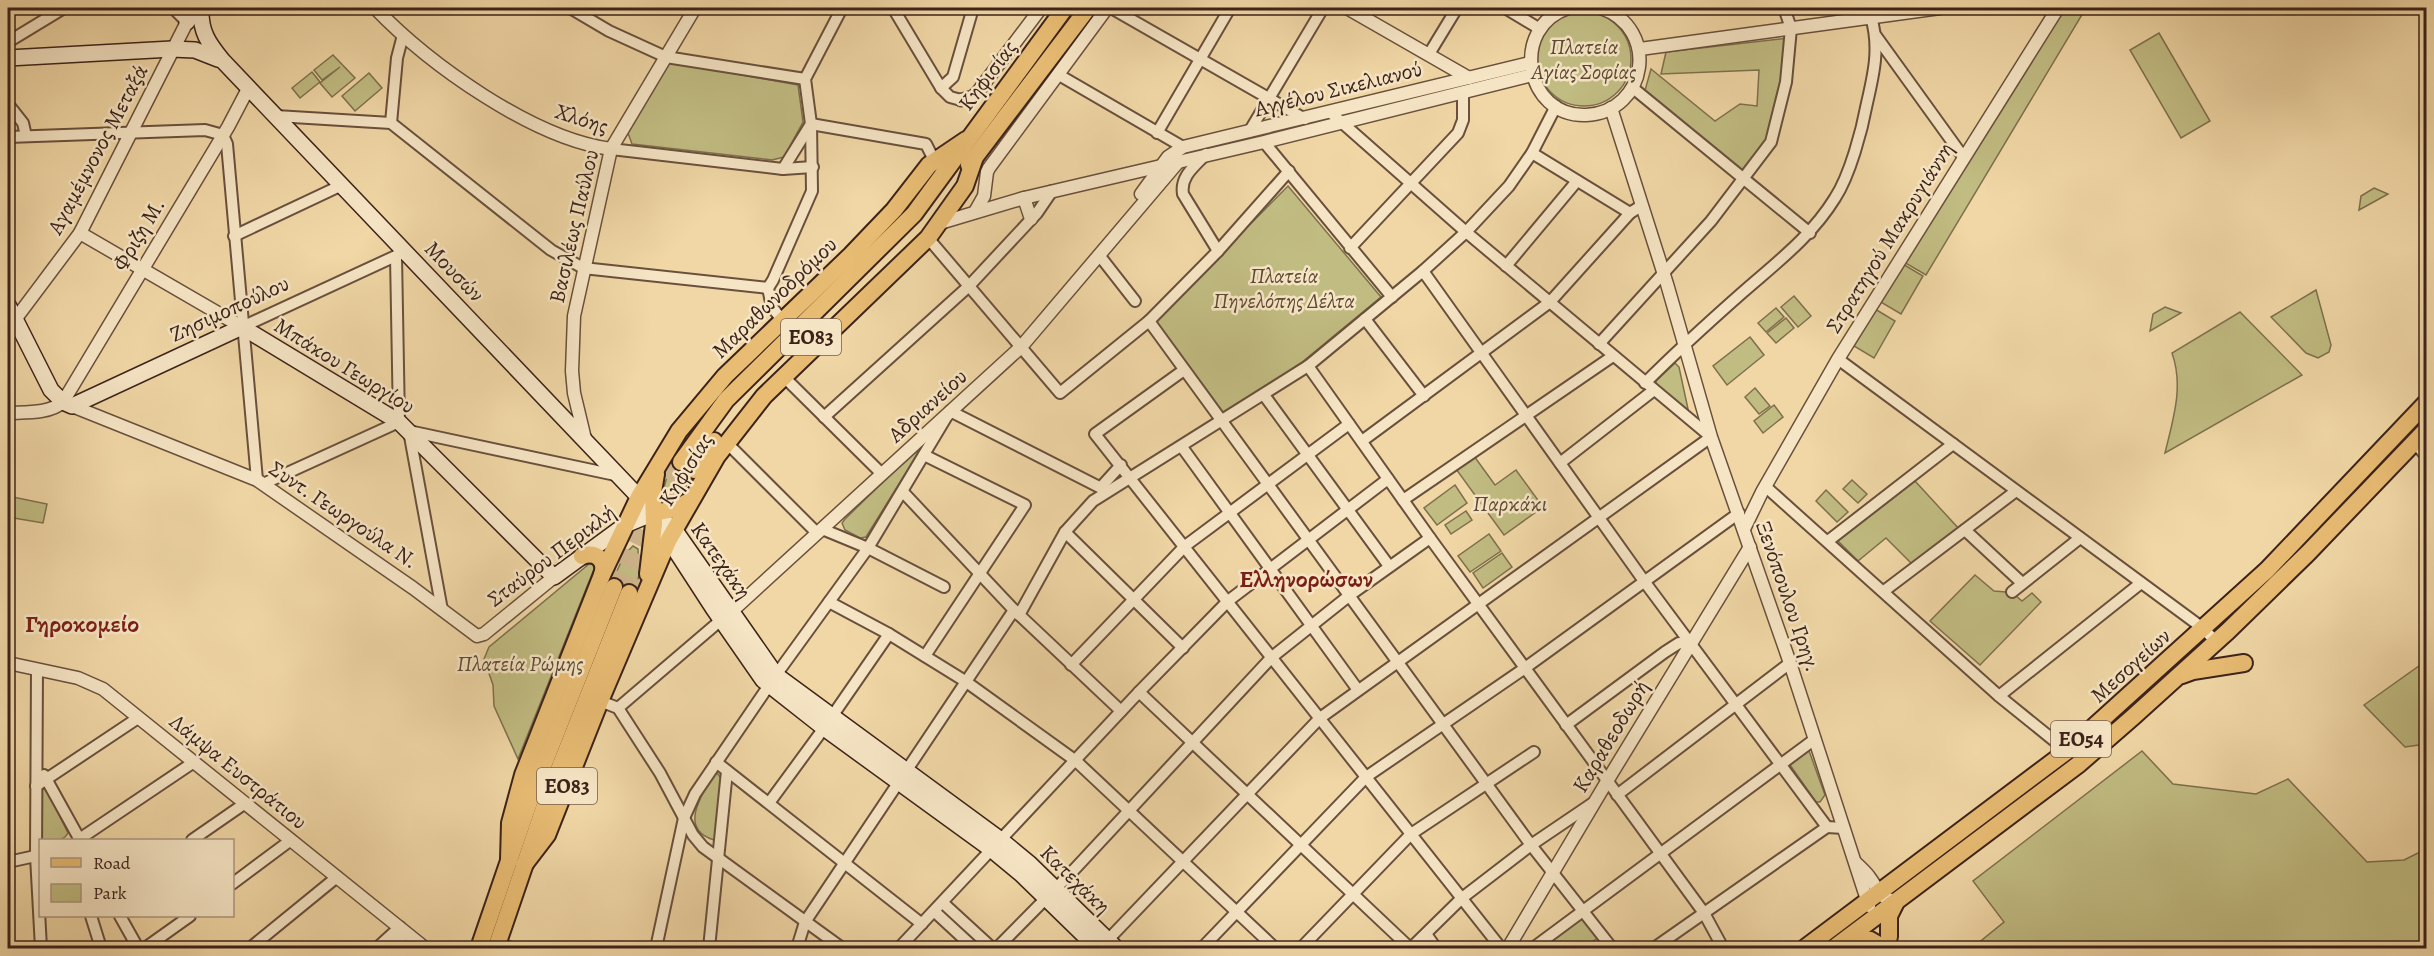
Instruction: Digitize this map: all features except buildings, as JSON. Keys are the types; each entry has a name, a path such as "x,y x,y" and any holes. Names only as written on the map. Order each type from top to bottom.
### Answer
{"main road":[{"path":"187,22 196,8"},
{"name":"Μουσών","path":"201,8 201,30 208,43 223,61 342,185 401,254 654,513"},
{"name":"Κηφισίας","path":"1065,8 966,140 914,214 726,400 688,466 767,380 927,222 1088,8"},
{"path":"8,58 172,49 203,51 223,61"},
{"name":"ΕΟ83","path":"929,165 966,140"},
{"name":"Κηφισίας","path":"502,947 516,863 532,794 622,588 671,535 726,442 764,396 928,238 965,186 975,157"},
{"name":"Μαραθωνοδρόμου","path":"658,467 679,431 697,407 725,376 858,248 906,196 929,165"},
{"path":"8,305 10,320 51,390 67,404"},
{"name":"Ζησιμοπούλου","path":"67,404 242,327"},
{"name":"Μπάκου Γεωργίου","path":"242,327 404,426 554,578"},
{"name":"Μεσογείων","path":"1804,948 2067,751 2267,570 2422,408 2427,396"},
{"name":"Μεσογείων","path":"1834,948 2079,764 2216,642 2308,554 2427,430"},
{"path":"582,556 591,554 599,558 622,588 651,551 653,492 658,467"},
{"name":"Κηφισίας","path":"479,948 516,863 547,835 600,701 622,588 618,542 639,497 658,467"},
{"path":"654,513 674,509 691,500"},
{"name":"Σταύρου Περικλή","path":"554,578 625,525 654,513"},
{"name":"Κατεχάκη","path":"654,513 773,680 997,845 1105,946"},
{"path":"618,542 626,534 638,532 648,539 651,551"},
{"path":"2178,676 2193,671 2244,663"},
{"path":"1849,937 1885,942 1889,916 1899,900"}],"street":[{"path":"8,42 64,8"},
{"path":"173,8 187,22"},
{"name":"Χλόης","path":"375,8 403,35 445,69 522,118 591,147 783,169 813,167"},
{"path":"570,8 609,31 666,57 805,79"},
{"name":"Βασιλέως Παύλου","path":"585,440 574,393 572,371 574,316 611,150 695,8"},
{"path":"782,320 772,307 768,288 812,191 811,124 805,79 842,8"},
{"path":"893,8 941,88 950,97 962,100 976,93 1041,8"},
{"path":"941,88 953,77 973,8"},
{"path":"975,212 984,196 989,168 1109,8 1305,119"},
{"path":"1157,133 1230,8"},
{"path":"1249,132 1323,8"},
{"path":"1347,8 1469,78"},
{"path":"1429,54 1457,8"},
{"path":"1505,8 1540,29"},
{"path":"1566,8 1549,18 1540,29 1532,45 1531,69 1546,98 1569,112 1583,115 1598,113 1623,100 1633,88 1639,70 1640,49 1635,36 1619,11 1602,8"},
{"path":"1599,344 1651,286 1665,278 1745,179 1771,142 1786,82 1791,28 1784,8"},
{"path":"1640,49 1791,28 1874,12 1940,8"},
{"name":"Στρατηγού Μακρυγιάννη","path":"1744,529 1764,489 1838,359 2058,8"},
{"path":"1560,463 1650,386 1685,343 1810,233 1836,196 1861,133 1874,72 1876,36 1874,12"},
{"name":"Αγαμέμνονος Μεταξά","path":"10,320 80,233 187,22"},
{"path":"391,123 397,58 403,35"},
{"path":"1876,36 1964,158"},
{"path":"1639,70 1648,58 1668,45"},
{"path":"1441,98 1449,92 1453,82 1447,64"},
{"name":"Αγγέλου Σικελιανού","path":"1162,165 1171,154 1183,147 1469,78 1531,69"},
{"name":"Αγγέλου Σικελιανού","path":"940,223 1052,191 1441,98 1531,69"},
{"path":"1059,75 1183,147"},
{"name":"Φριζη Μ.","path":"67,404 142,268 223,135 249,87"},
{"path":"1633,88 1810,233"},
{"path":"1350,248 1458,133 1463,113 1463,92"},
{"path":"8,104 23,123 26,136"},
{"path":"656,948 684,818 696,794 773,680 868,548 950,411 1104,489 1131,479 1308,366 1423,272 1509,186 1532,153 1556,106"},
{"name":"Ξενόπουλου Γρηγ.","path":"1611,108 1685,343 1711,437 1790,663 1855,862 1874,897 1874,919"},
{"path":"1105,946 1320,718 1711,437 1506,266 1330,112"},
{"path":"276,116 391,123 551,250 583,268 768,288"},
{"path":"811,124 926,144 932,156 929,165"},
{"path":"783,169 811,124"},
{"path":"8,136 206,130 223,135 227,144 242,327 260,482 404,426 620,476"},
{"path":"1264,142 1392,297"},
{"path":"1532,153 1630,213"},
{"path":"1206,154 1184,178 1182,187 1183,194 1218,251"},
{"name":"Αδριανείου","path":"618,708 726,616 1021,348 1179,160"},
{"name":"Αδριανείου","path":"1134,213 1142,191 1162,165"},
{"path":"928,238 1060,393 1149,321 1218,251 1289,171"},
{"path":"1126,173 1138,178 1142,191"},
{"path":"1506,266 1577,181"},
{"path":"234,236 342,185"},
{"path":"824,417 969,285 1031,219 1052,191"},
{"path":"1024,198 1031,219"},
{"path":"1362,441 1483,354 1550,302 1630,213 1641,206"},
{"name":"Μπάκου Γεωργίου","path":"80,233 242,327"},
{"path":"401,254 404,426 442,610"},
{"name":"Ζησιμοπούλου","path":"242,327 401,254"},
{"path":"1099,255 1136,301"},
{"path":"1423,272 1734,705 1827,827"},
{"path":"1365,319 1424,396"},
{"path":"1149,321 1531,845 1612,948"},
{"path":"1403,501 1613,356"},
{"path":"1838,359 2204,629 2216,642"},
{"path":"1308,366 1403,501 1704,914 1723,948"},
{"path":"1184,370 1095,434 1501,948"},
{"path":"784,377 882,474"},
{"path":"1264,395 1389,566"},
{"path":"8,413 47,410 67,404"},
{"name":"Συντ. Γεωργούλα Ν.","path":"67,404 260,482 477,636"},
{"path":"1071,665 1185,546 1349,424"},
{"path":"726,442 819,531 868,548 944,587"},
{"path":"2415,443 2427,456"},
{"path":"1828,541 1953,444"},
{"path":"1182,447 1358,690"},
{"path":"924,455 1025,505 925,656"},
{"path":"797,948 805,922 966,681 1017,613 1065,532 1104,489 1121,465"},
{"path":"899,948 1139,692 1228,601 1388,479"},
{"path":"1733,497 1752,498 1764,489 1828,541 2000,696 2067,751"},
{"path":"1884,591 2016,491"},
{"path":"903,492 1017,613 1121,711"},
{"path":"1202,948 1366,777 1525,668 1738,513"},
{"path":"1965,530 2022,583"},
{"path":"1065,532 1183,648"},
{"path":"943,903 994,948 1050,894 1272,657 1350,595 1430,537"},
{"path":"2012,592 2080,538"},
{"name":"Καραθεοδωρή","path":"1508,948 1750,547"},
{"name":"Σταύρου Περικλή","path":"477,636 484,634 554,578"},
{"path":"2000,696 2141,583"},
{"path":"829,602 889,634 966,681 1076,761 1275,948"},
{"path":"769,803 889,634"},
{"path":"1566,725 1665,652 1679,643 1691,644"},
{"name":"Λάμψα Ευστράτιου","path":"8,663 93,683 426,948"},
{"path":"1617,795 1790,663"},
{"path":"37,670 36,786 39,886"},
{"path":"1139,692 1411,948 1462,898 1531,845 1595,802"},
{"path":"600,701 618,708 662,775 698,841 842,948"},
{"path":"36,786 138,718"},
{"path":"1533,948 1779,763 1815,739"},
{"path":"1301,948 1411,834 1534,752"},
{"path":"36,759 78,839"},
{"path":"80,839 194,762"},
{"path":"716,762 845,861 922,924"},
{"path":"709,948 727,771"},
{"path":"193,839 244,804"},
{"path":"1654,948 1827,827 1844,828"},
{"path":"234,883 291,840"},
{"path":"8,862 38,855"},
{"path":"250,948 337,877"},
{"path":"1874,897 1899,900"},
{"path":"935,912 974,948"},
{"path":"40,917 41,948"},
{"path":"92,917 101,948"},
{"path":"121,917 138,948"},
{"path":"145,948 187,917"},
{"path":"377,948 403,930"},
{"path":"390,948 403,930"},
{"path":"1426,934 1436,948"}],"green space":[{"path":"2062,8 2086,8 1926,275 1902,261"},
{"name":"Πλατεία Αγίας Σοφίας","path":"1584,12 1602,16 1617,26 1627,41 1631,59 1627,77 1617,92 1602,102 1584,106 1566,102 1551,92 1541,77 1537,59 1541,41 1551,26 1566,16"},
{"path":"2159,33 2210,121 2181,138 2130,50"},
{"path":"1788,38 1783,84 1768,141 1744,175 1644,94 1651,69 1715,121 1740,104 1757,106 1759,70 1661,74 1666,52"},
{"path":"333,55 355,78 332,97 320,83 340,67 322,80 314,70"},
{"path":"669,62 798,85 803,122 784,157 772,160 632,144 628,133"},
{"path":"312,72 320,82 300,98 292,88"},
{"path":"369,73 382,88 355,111 342,96"},
{"name":"Πλατεία Πηνελόπης Δέλτα","path":"1288,186 1381,297 1301,363 1222,415 1154,321"},
{"path":"2374,188 2388,194 2359,210 2361,196"},
{"path":"1901,263 1923,276 1901,314 1879,301"},
{"path":"2316,290 2331,345 2329,352 2318,358 2306,353 2271,317"},
{"path":"1794,296 1811,316 1798,327 1781,307"},
{"path":"2165,307 2181,313 2150,331 2153,314"},
{"path":"1776,308 1784,317 1766,332 1758,323"},
{"path":"1875,309 1895,321 1874,358 1854,346"},
{"path":"2240,312 2302,375 2165,453 2177,391 2172,353"},
{"path":"1786,318 1794,328 1776,343 1767,333"},
{"path":"1750,337 1764,355 1727,385 1713,366"},
{"path":"1675,363 1679,367 1688,409 1656,385 1656,381"},
{"path":"1755,388 1770,406 1759,414 1745,397"},
{"path":"1774,405 1783,417 1763,433 1754,421"},
{"path":"916,450 918,452 915,458 866,537 860,538 845,530 842,523 845,519"},
{"name":"Παρκάκι","path":"1474,456 1495,485 1516,470 1543,507 1504,535 1456,469"},
{"path":"673,468 690,481 682,491 668,497 664,495 664,487"},
{"path":"1852,480 1867,494 1858,503 1843,489"},
{"path":"1915,481 1960,530 1913,565 1886,538 1858,561 1838,541"},
{"path":"1455,485 1467,503 1437,525 1424,508"},
{"path":"1826,490 1848,512 1837,522 1816,501"},
{"path":"8,496 47,504 43,523 8,517"},
{"path":"1466,511 1472,520 1451,534 1445,525"},
{"path":"1489,534 1501,551 1470,572 1458,556"},
{"path":"633,546 638,549 639,575 635,591 612,581 625,554"},
{"path":"1502,553 1512,567 1483,588 1473,573"},
{"name":"Πλατεία Ρώμης","path":"589,564 593,564 594,569 518,759 494,706 493,685 484,659 489,647"},
{"path":"1975,575 1994,591 2006,592 2008,589 2022,601 2032,593 2041,602 1980,665 1930,621"},
{"path":"2426,661 2426,744 2405,747 2364,705"},
{"path":"1808,748 1825,795 1820,802 1816,802 1788,762"},
{"path":"2142,751 2173,784 2256,794 2288,779 2367,862 2404,860 2426,849 2426,948 1972,948 2004,922 1973,881"},
{"path":"714,773 718,774 722,780 714,840 703,835 697,828 695,819 699,800"},
{"path":"41,788 47,790 68,833 62,839 42,839"},
{"path":"1584,917 1599,937 1583,948 1541,948"}],"tunnel":[{"path":"614,587 649,514 681,462"},
{"path":"661,518 694,470"},
{"path":"629,593 649,541"}],"district":[{"name":"Ελληνορώσων","path":"1306,579"},
{"name":"Γηροκομείο","path":"82,624"}]}
